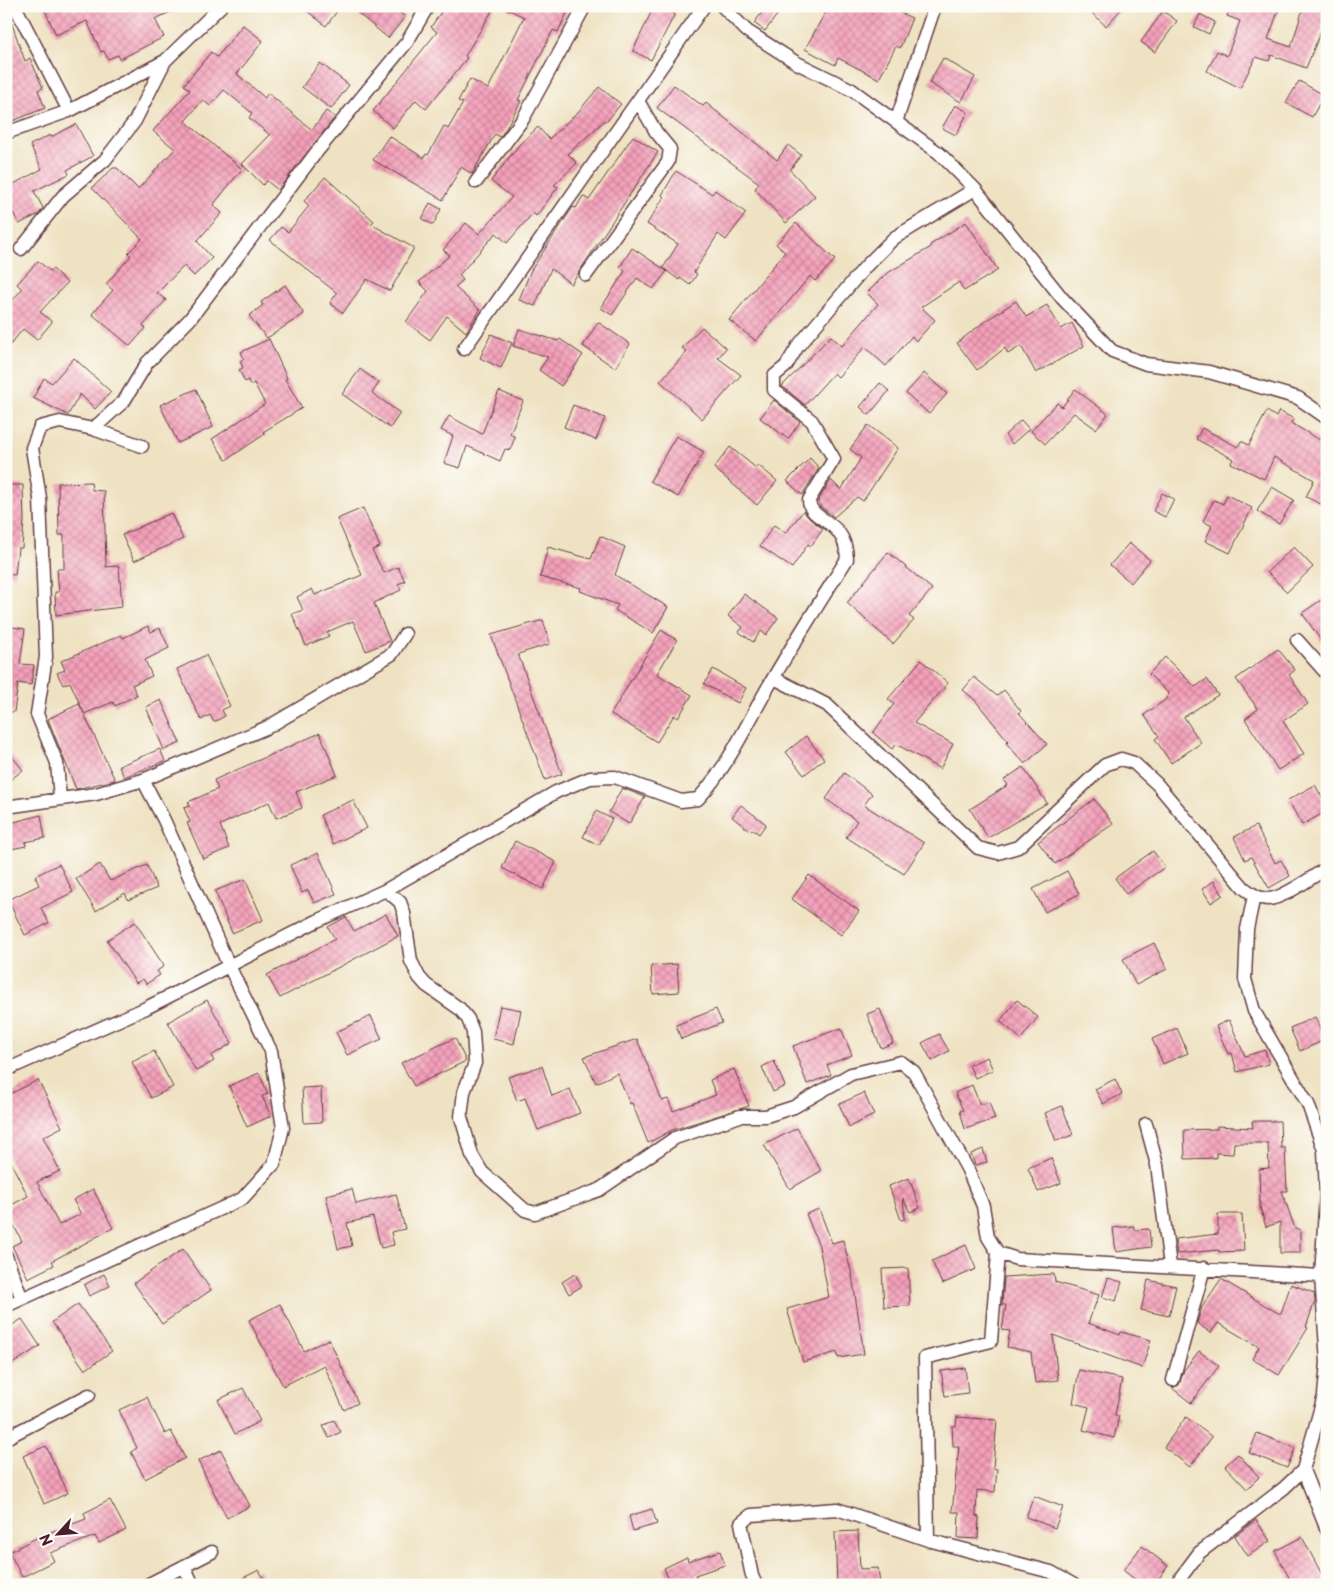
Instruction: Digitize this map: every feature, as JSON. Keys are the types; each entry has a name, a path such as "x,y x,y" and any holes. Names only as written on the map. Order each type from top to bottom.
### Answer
{"street":[{"path":"15,6 69,111"},
{"path":"6,133 69,111 165,61 221,6"},
{"path":"93,429 124,401 147,363 190,319 315,154 407,42 428,6"},
{"path":"476,182 523,119 585,6"},
{"path":"464,349 704,6"},
{"path":"722,6 747,31 797,63 852,90 939,153 975,189 1062,298 1112,351 1146,364 1210,372 1298,398 1327,418"},
{"path":"896,122 935,6"},
{"path":"21,249 63,196 105,160 135,121 165,61"},
{"path":"586,275 668,162 670,149 656,132 638,101"},
{"path":"6,1070 146,1008 317,921 386,890 556,792 590,778 615,777 681,801 698,799 708,788 726,760 847,559 847,546 839,531 830,522 816,516 809,507 809,500 834,459 812,421 774,390 774,376 786,366 798,346 866,266 894,238 975,189"},
{"path":"60,799 57,762 37,714 46,657 40,498 32,448 40,427 60,422 93,429 142,446"},
{"path":"6,807 96,794 143,780 268,727 392,654 405,634"},
{"path":"1297,640 1327,674"},
{"path":"774,678 827,705 978,848 998,854 1018,847 1105,765 1121,759 1134,762 1157,784 1244,888 1254,896 1269,899 1285,893 1327,868"},
{"path":"6,1306 242,1199 274,1164 283,1128 271,1051 229,966 164,820 143,780"},
{"path":"386,890 400,902 404,913 411,961 420,977 426,985 460,1009 468,1019 473,1032 475,1063 464,1092 461,1117 472,1155 482,1172 525,1210 535,1213 548,1210 599,1190 675,1138 740,1116 766,1116 794,1107 851,1074 901,1062 914,1072 968,1170 983,1206 988,1237 998,1253 991,1341 925,1358 928,1540"},
{"path":"1175,1585 1199,1553 1284,1488 1303,1470 1321,1434 1327,1362 1321,1276 1326,1193 1324,1150 1308,1104 1254,1011 1245,979 1246,929 1254,896"},
{"path":"1146,1124 1157,1165 1170,1266"},
{"path":"998,1253 1017,1259 1170,1266 1321,1276"},
{"path":"6,1256 22,1299"},
{"path":"1173,1380 1204,1268"},
{"path":"6,1438 90,1395"},
{"path":"1303,1470 1327,1530"},
{"path":"756,1585 741,1523 751,1515 836,1508 928,1540 1050,1572 1074,1585"},
{"path":"147,1585 212,1552"},
{"path":"184,1566 193,1585"}],"building":[{"path":"43,6 183,6 155,19 164,37 120,59 118,55 108,59 104,51 101,52 87,21 56,35"},
{"path":"301,6 341,6 326,26"},
{"path":"349,6 391,6 405,17 388,38"},
{"path":"445,6 495,6 465,56 467,58 426,109 416,100 393,128 373,111 437,32 431,27"},
{"path":"501,6 570,6 558,32 553,30 518,100 521,101 505,130 500,137 495,134 472,174 461,167 443,200 373,160 389,136 424,158 426,154 428,155 444,126 448,129 463,103 458,101 470,79 488,89 524,17"},
{"path":"654,6 660,6 675,14 651,60 633,51"},
{"path":"767,6 784,6 765,31 754,23"},
{"path":"829,6 885,6 912,18 900,48 896,46 879,79 838,58 835,65 805,49"},
{"path":"1084,6 1124,6 1106,26"},
{"path":"1231,6 1271,6 1279,9 1268,39 1291,47 1304,6 1327,6 1327,16 1306,68 1271,55 1269,61 1256,57 1240,88 1207,71 1217,51 1227,56 1240,21 1227,16"},
{"path":"1163,11 1177,21 1155,52 1141,42"},
{"path":"6,13 8,13 25,61 30,58 43,88 38,90 45,108 10,122 6,111"},
{"path":"1200,14 1215,22 1209,34 1194,27"},
{"path":"243,25 263,41 237,74 265,98 268,93 312,130 326,111 335,117 278,190 267,181 263,185 242,164 270,135 249,118 252,113 224,90 210,106 203,100 185,121 242,169 213,205 222,213 197,241 212,258 194,276 184,266 157,293 166,300 143,326 146,328 130,346 92,314 113,290 106,284 131,256 128,253 142,239 92,188 113,168 117,168 138,189 175,149 153,131 190,90 184,85 211,52 217,57"},
{"path":"943,58 975,77 961,102 929,83"},
{"path":"320,63 349,85 331,109 302,87"},
{"path":"1299,81 1324,95 1312,117 1286,103"},
{"path":"674,85 703,106 706,103 777,160 788,145 801,155 790,170 815,196 786,223 755,189 759,183 657,108"},
{"path":"599,87 621,104 607,121 605,120 568,154 577,163 554,185 558,187 536,216 533,213 507,243 496,233 459,275 463,280 455,287 480,310 466,332 447,316 430,340 406,322 428,291 419,282 450,255 443,250 466,223 479,234 512,197 491,181 519,145 538,127 549,139 578,112"},
{"path":"955,105 968,112 956,135 942,128"},
{"path":"76,124 93,156 67,170 69,174 34,191 43,208 39,214 19,224 6,199 6,188 42,169 30,145"},
{"path":"633,136 658,152 571,284 551,269 535,306 519,300 531,270 573,207 576,208 583,196 589,200"},
{"path":"676,171 712,194 715,190 746,213 726,240 718,234 694,272 697,274 690,285 680,278 679,280 663,268 678,244 647,224 664,197 662,195"},
{"path":"325,177 374,221 371,224 414,248 390,291 367,279 343,313 330,303 337,293 270,240 281,227 288,232 309,206 304,201"},
{"path":"430,203 441,209 433,225 422,219"},
{"path":"966,222 998,270 964,291 959,282 921,307 935,320 916,341 912,336 886,366 865,347 838,377 834,373 805,405 782,386 831,336 842,346 878,304 867,293 886,274 931,247 930,245"},
{"path":"796,223 835,260 815,281 810,276 756,341 729,320 785,252 776,244"},
{"path":"632,248 667,271 653,289 637,278 612,315 601,308 625,271 620,267"},
{"path":"38,261 50,271 53,269 67,283 40,312 52,322 37,340 23,329 6,350 6,308 22,289 17,284"},
{"path":"285,285 304,314 267,338 249,316 263,305 261,302"},
{"path":"1016,301 1026,317 1047,305 1061,329 1072,323 1084,346 1036,373 1021,346 1008,354 1005,348 977,370 957,343"},
{"path":"598,322 630,344 615,368 583,346"},
{"path":"702,327 726,348 718,358 741,375 702,419 660,381 687,352 682,348"},
{"path":"519,329 558,341 560,339 583,355 561,386 539,370 548,357 513,346"},
{"path":"491,334 512,343 501,368 480,358"},
{"path":"269,339 287,378 285,379 302,408 263,432 265,434 226,460 212,439 265,404 254,383 250,385 248,380 245,382 239,370 243,368 240,361 244,359 241,352"},
{"path":"74,358 111,392 95,409 80,394 68,415 33,398 44,378 52,383"},
{"path":"360,369 379,383 372,393 400,413 390,428 342,394"},
{"path":"924,373 947,394 929,414 906,393"},
{"path":"880,383 889,391 869,415 860,407"},
{"path":"196,389 213,427 178,443 160,405"},
{"path":"1075,389 1108,414 1096,429 1074,413 1045,444 1031,431 1057,403 1062,407"},
{"path":"499,391 523,401 510,434 515,437 510,450 505,449 500,461 467,446 460,468 444,463 453,436 441,430 449,416 482,434"},
{"path":"774,400 800,422 788,439 760,418"},
{"path":"573,405 605,418 596,440 564,427"},
{"path":"1267,411 1276,417 1279,411 1294,419 1291,423 1327,444 1327,507 1306,497 1314,480 1274,457 1264,479 1231,463 1233,459 1196,439 1202,428 1238,447 1241,441 1249,445"},
{"path":"1021,420 1029,429 1012,444 1005,435"},
{"path":"868,425 898,448 863,501 857,497 834,517 821,507 818,501 831,480 841,490 861,458 850,449"},
{"path":"676,436 704,452 678,497 650,481"},
{"path":"730,447 756,468 758,465 777,481 757,505 714,468"},
{"path":"810,458 819,468 802,495 787,481"},
{"path":"91,482 92,490 104,491 106,567 119,566 122,607 56,615 55,592 59,592 57,569 64,569 64,535 59,535 58,483"},
{"path":"6,485 23,485 24,521 22,548 18,548 15,575 6,574"},
{"path":"1272,487 1294,500 1279,524 1257,511"},
{"path":"1162,493 1174,499 1165,517 1153,511"},
{"path":"1227,495 1252,508 1230,553 1205,541 1212,526 1203,521 1214,500 1223,504"},
{"path":"363,508 380,547 372,550 384,573 398,567 405,581 398,584 401,590 374,603 390,641 366,651 353,621 327,632 329,636 306,646 292,614 303,610 297,597 312,589 315,595 362,575 337,519"},
{"path":"803,511 823,529 811,546 808,544 792,568 760,546 774,525 786,533"},
{"path":"171,513 183,539 134,561 122,535"},
{"path":"600,536 625,547 615,575 668,607 653,633 615,610 618,605 580,591 581,588 540,577 548,547 591,559"},
{"path":"1129,543 1150,560 1131,583 1110,565"},
{"path":"1294,547 1313,567 1287,592 1267,572"},
{"path":"888,552 932,589 909,616 914,620 893,644 847,603"},
{"path":"744,594 778,618 766,635 761,631 753,642 739,632 743,627 728,616"},
{"path":"1327,596 1327,649 1302,613"},
{"path":"543,620 550,644 518,654 562,774 545,780 491,635"},
{"path":"6,626 25,629 20,664 34,665 31,685 18,683 14,712 6,712"},
{"path":"148,626 151,632 160,628 169,648 145,660 152,676 132,685 137,695 115,706 113,702 84,714 115,780 76,789 48,719 79,704 84,713 70,682 63,685 57,673 65,670 61,661 121,635 123,638"},
{"path":"661,630 677,640 657,674 692,695 678,718 674,715 657,742 611,714"},
{"path":"1278,649 1295,670 1289,675 1308,704 1283,721 1304,754 1278,770 1245,719 1258,709 1236,679"},
{"path":"206,655 230,706 222,710 225,716 214,722 210,715 201,720 177,669"},
{"path":"1165,657 1195,687 1207,679 1218,695 1184,717 1201,743 1171,763 1155,739 1159,736 1144,715 1165,700 1169,694 1149,674"},
{"path":"921,660 948,683 914,723 953,744 940,769 896,744 892,749 873,733 894,704 888,699"},
{"path":"713,669 746,688 738,703 704,684"},
{"path":"974,677 997,696 1004,690 1021,711 1019,713 1047,744 1025,764 1006,743 1008,741 975,700 963,690"},
{"path":"161,700 180,743 164,750 146,707"},
{"path":"320,733 337,775 296,792 302,808 276,818 269,802 220,825 229,848 203,859 187,823 190,822 184,808 190,806 188,802 218,789 214,780"},
{"path":"806,736 824,759 804,775 786,752"},
{"path":"6,749 23,770 6,783"},
{"path":"160,749 165,761 124,777 119,766"},
{"path":"1023,767 1047,803 988,838 970,809 1008,785 1004,780"},
{"path":"844,773 872,794 864,805 924,843 904,874 846,837 857,821 826,799"},
{"path":"1315,785 1327,806 1327,811 1302,825 1288,800"},
{"path":"622,788 645,797 629,824 609,812"},
{"path":"1094,799 1113,824 1055,864 1038,842"},
{"path":"353,800 367,828 333,844 320,815"},
{"path":"741,805 766,824 759,834 752,829 750,831 732,817"},
{"path":"596,811 612,819 599,845 583,837"},
{"path":"41,815 45,838 25,842 26,846 6,850 6,824"},
{"path":"1256,826 1275,863 1281,860 1290,876 1269,888 1251,857 1245,860 1234,837"},
{"path":"515,841 556,862 543,889 502,868"},
{"path":"1153,851 1165,867 1126,894 1115,878"},
{"path":"318,853 336,894 314,903 308,890 302,893 290,865"},
{"path":"59,864 73,892 41,908 49,923 25,935 8,900 39,885 35,876"},
{"path":"100,864 110,881 147,865 157,888 128,900 125,893 96,911 76,879"},
{"path":"1067,871 1079,894 1045,912 1033,889"},
{"path":"809,875 859,911 841,935 792,899"},
{"path":"245,879 263,920 232,933 215,891"},
{"path":"1214,881 1223,895 1211,903 1202,889"},
{"path":"386,914 398,936 280,998 267,975 335,939 328,927 346,917 354,931"},
{"path":"135,922 164,966 157,971 160,975 146,984 143,979 136,983 107,940"},
{"path":"1154,943 1167,969 1136,985 1123,959"},
{"path":"677,964 679,992 653,994 651,966"},
{"path":"207,1000 232,1043 211,1056 214,1061 196,1071 168,1022"},
{"path":"1017,1000 1038,1017 1021,1039 1000,1021"},
{"path":"500,1006 521,1010 514,1044 493,1039"},
{"path":"716,1009 722,1023 681,1039 676,1025"},
{"path":"880,1009 893,1043 881,1048 867,1014"},
{"path":"371,1016 382,1039 347,1055 336,1032"},
{"path":"1315,1017 1325,1040 1300,1051 1290,1028"},
{"path":"1229,1020 1245,1056 1265,1050 1269,1064 1237,1072 1232,1053 1228,1054 1216,1026"},
{"path":"841,1028 852,1055 827,1065 831,1075 807,1084 793,1046"},
{"path":"1177,1028 1188,1053 1163,1064 1152,1039"},
{"path":"939,1034 949,1051 932,1061 922,1043"},
{"path":"455,1038 466,1061 414,1086 401,1063"},
{"path":"637,1039 662,1101 668,1099 673,1111 716,1095 710,1080 734,1069 749,1106 672,1130 648,1143 632,1103 630,1104 617,1073 596,1083 584,1057"},
{"path":"154,1051 173,1087 151,1098 132,1062"},
{"path":"987,1057 993,1070 975,1078 969,1065"},
{"path":"774,1061 785,1086 773,1092 762,1067"},
{"path":"542,1066 552,1096 570,1089 580,1113 538,1130 525,1098 517,1101 508,1077"},
{"path":"259,1073 268,1094 262,1096 271,1116 247,1127 229,1086"},
{"path":"1115,1079 1122,1094 1103,1104 1095,1089"},
{"path":"38,1080 62,1127 43,1137 60,1171 37,1182 59,1225 81,1214 73,1200 93,1189 113,1228 52,1261 54,1265 28,1278 12,1246 22,1241 6,1211 6,1208 28,1196 6,1153 6,1096"},
{"path":"972,1085 980,1105 989,1102 995,1119 965,1129 960,1111 963,1110 955,1093"},
{"path":"321,1087 322,1122 304,1123 302,1088"},
{"path":"864,1093 874,1115 849,1127 839,1104"},
{"path":"1062,1106 1073,1135 1056,1141 1045,1113"},
{"path":"1252,1121 1280,1121 1281,1148 1285,1148 1287,1191 1282,1191 1295,1229 1300,1229 1300,1253 1280,1253 1280,1222 1266,1227 1260,1207 1259,1169 1269,1168 1268,1143 1234,1143 1233,1154 1216,1153 1216,1158 1185,1159 1184,1130 1217,1129 1217,1126 1253,1128"},
{"path":"797,1128 821,1171 790,1189 764,1145"},
{"path":"983,1149 987,1162 975,1165 971,1154"},
{"path":"1051,1158 1061,1183 1038,1192 1028,1168"},
{"path":"909,1178 920,1208 910,1212 903,1198 905,1219 901,1220 889,1186"},
{"path":"352,1189 356,1204 396,1194 405,1229 391,1232 394,1245 381,1248 373,1217 347,1223 352,1246 338,1249 326,1195"},
{"path":"819,1209 832,1243 843,1240 852,1275 864,1354 838,1358 837,1352 803,1362 787,1309 829,1297 819,1246 806,1214"},
{"path":"1218,1214 1242,1214 1244,1251 1219,1252 1219,1250 1177,1254 1175,1239 1218,1234"},
{"path":"1134,1226 1134,1230 1149,1229 1151,1247 1116,1252 1113,1228"},
{"path":"966,1245 976,1269 942,1284 932,1261"},
{"path":"183,1249 211,1290 162,1324 134,1283"},
{"path":"908,1268 910,1306 884,1307 882,1269"},
{"path":"104,1274 110,1286 89,1296 84,1285"},
{"path":"575,1274 582,1286 569,1294 562,1282"},
{"path":"1054,1274 1055,1282 1099,1295 1088,1323 1120,1335 1121,1332 1151,1340 1142,1368 1053,1335 1058,1380 1035,1383 1031,1352 1007,1347 1010,1331 1002,1330 1006,1305 1002,1305 1004,1277"},
{"path":"1108,1278 1122,1282 1116,1301 1102,1297"},
{"path":"1221,1279 1278,1313 1281,1313 1291,1284 1314,1293 1315,1301 1306,1327 1308,1328 1279,1375 1252,1359 1259,1347 1218,1323 1211,1333 1197,1323 1202,1307"},
{"path":"1148,1280 1176,1286 1169,1316 1141,1310"},
{"path":"78,1304 112,1351 85,1370 52,1322"},
{"path":"280,1304 304,1351 329,1339 358,1403 344,1410 324,1365 283,1386 249,1320"},
{"path":"22,1319 40,1346 6,1368 6,1329"},
{"path":"1199,1351 1219,1366 1191,1403 1172,1388 1179,1385 1184,1370"},
{"path":"965,1368 968,1393 945,1396 941,1371"},
{"path":"1079,1370 1122,1379 1115,1415 1119,1416 1114,1438 1083,1430 1089,1407 1073,1403"},
{"path":"243,1388 260,1421 235,1434 218,1400"},
{"path":"147,1397 165,1434 171,1431 185,1458 145,1479 131,1452 137,1448 119,1410"},
{"path":"957,1417 997,1420 993,1468 997,1469 995,1492 977,1490 976,1516 979,1517 978,1539 958,1538 959,1512 952,1512 959,1446 953,1446 952,1426 956,1426"},
{"path":"1186,1417 1212,1437 1190,1467 1164,1447"},
{"path":"334,1420 341,1432 329,1438 323,1426"},
{"path":"1257,1433 1295,1448 1287,1468 1249,1453"},
{"path":"46,1446 68,1493 44,1504 23,1456"},
{"path":"221,1450 250,1506 227,1518 198,1461"},
{"path":"1238,1454 1259,1477 1247,1489 1225,1466"},
{"path":"1034,1496 1063,1507 1055,1528 1026,1517"},
{"path":"110,1500 126,1530 99,1543 95,1536 50,1553 54,1561 22,1577 9,1552 40,1536 86,1519 84,1513"},
{"path":"652,1509 657,1524 633,1531 629,1516"},
{"path":"1256,1520 1270,1541 1248,1556 1235,1536"},
{"path":"858,1531 860,1569 878,1568 880,1585 837,1584 835,1532"},
{"path":"1302,1537 1327,1585 1293,1585 1275,1551"},
{"path":"1142,1546 1168,1566 1154,1585 1142,1585 1123,1570"},
{"path":"720,1551 725,1565 695,1575 697,1579 684,1585 671,1585 664,1568 687,1557 688,1561"},
{"path":"259,1570 267,1585 229,1585"}]}
